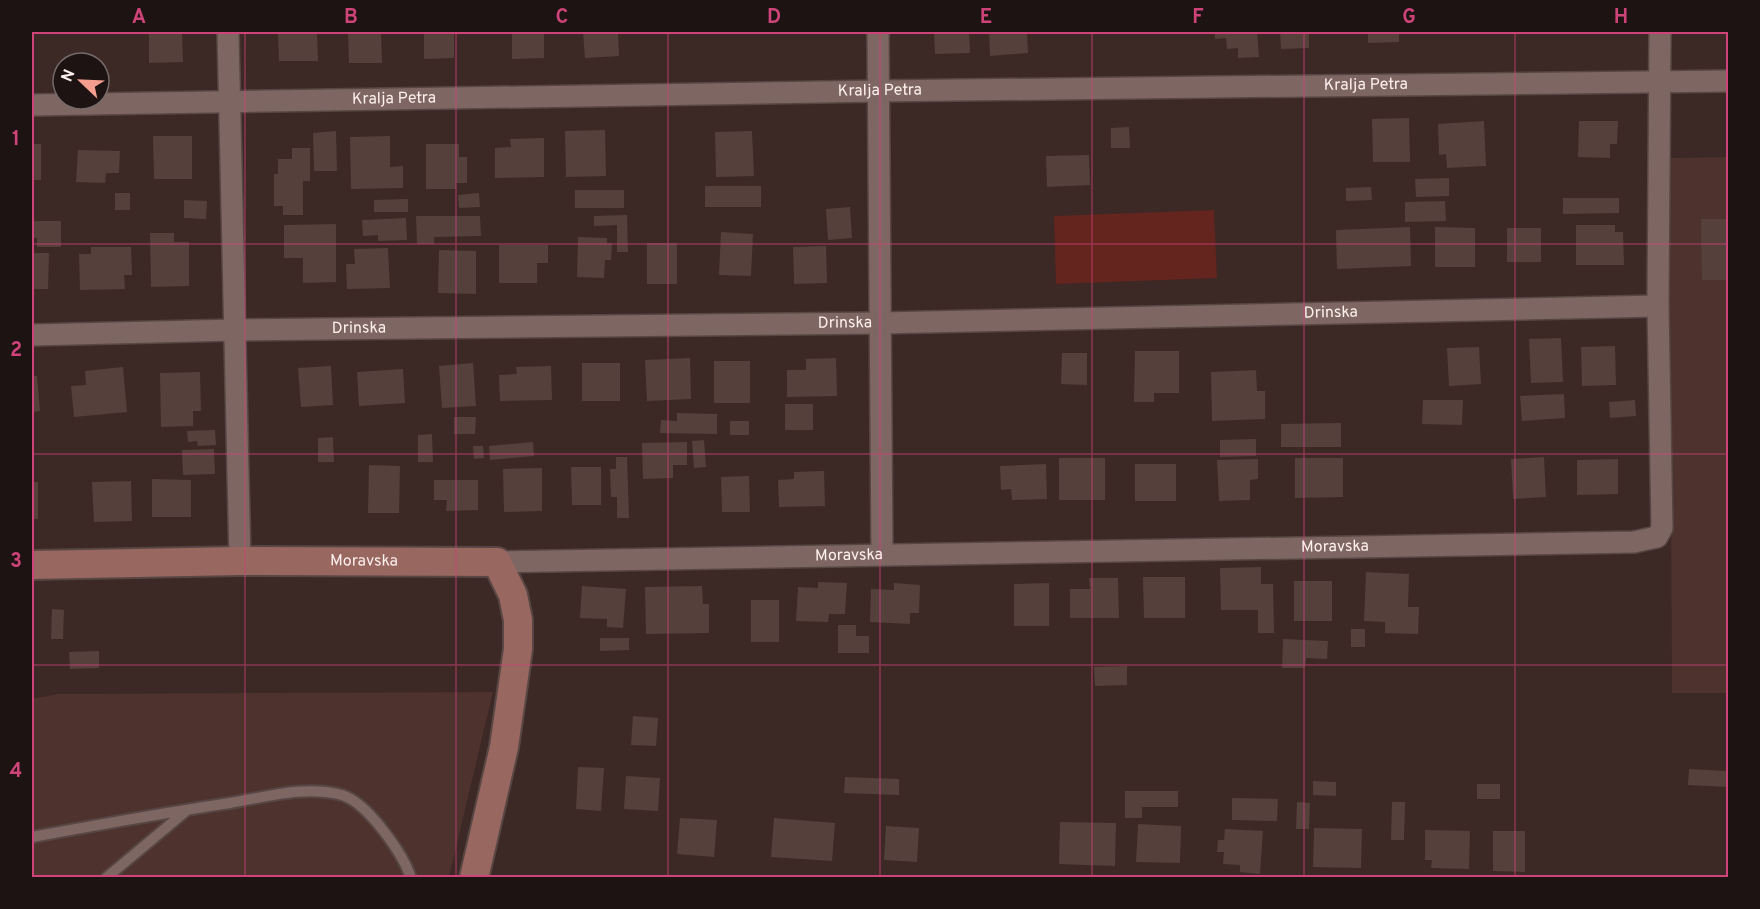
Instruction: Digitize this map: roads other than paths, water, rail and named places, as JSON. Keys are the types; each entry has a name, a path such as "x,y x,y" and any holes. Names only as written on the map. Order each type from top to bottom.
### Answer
{"street":[{"path":"228,32 240,561"},
{"path":"878,32 882,554"},
{"path":"1658,306 1660,32"},
{"name":"Kralja Petra","path":"32,105 879,91 1728,81"},
{"name":"Drinska","path":"32,335 235,330 880,322 1658,306"},
{"name":"Moravska","path":"32,565 240,561 497,562 1634,542 1657,537 1662,528 1658,306"},
{"path":"479,877 504,747 518,649 518,620 515,603 497,562"}],"lane":[{"path":"32,837 189,809 315,790 345,796 372,816 406,862 411,878"},
{"path":"106,878 189,809"}]}
